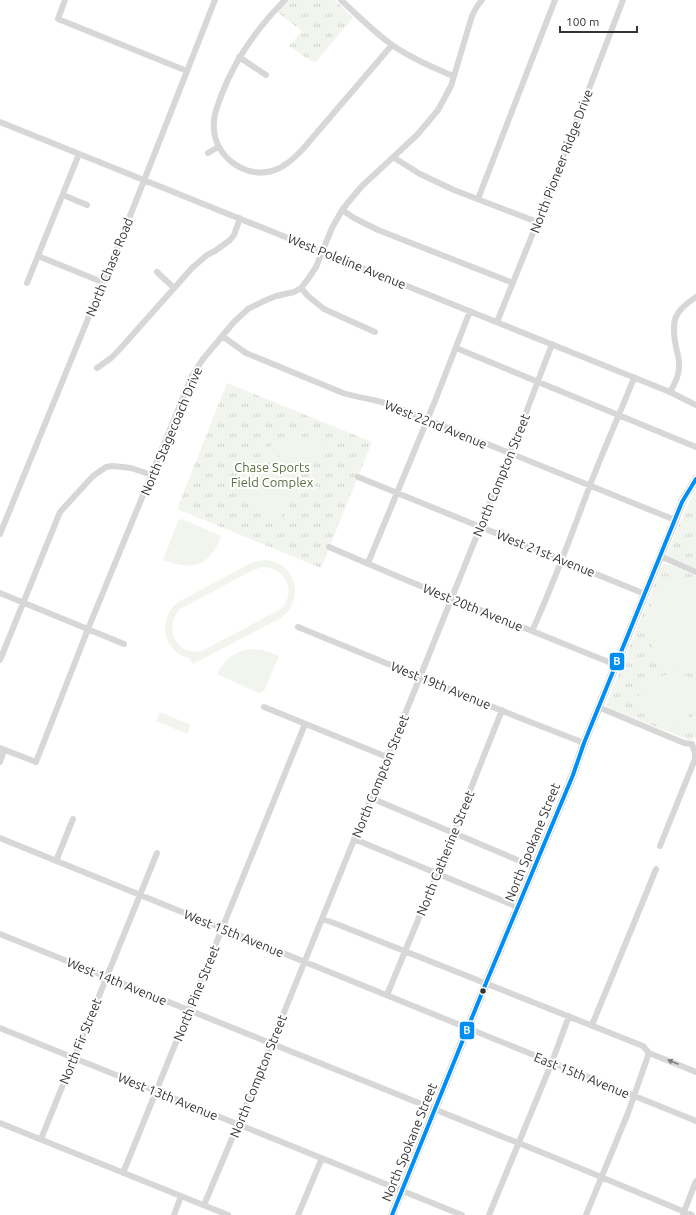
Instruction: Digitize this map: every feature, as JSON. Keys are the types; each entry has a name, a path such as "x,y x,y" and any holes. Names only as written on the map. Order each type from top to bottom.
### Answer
{"main road":[{"name":"North Spokane Street","path":"392,1215 682,502 696,479"}],"street":[{"path":"65,0 58,18 187,71"},
{"name":"North Chase Road","path":"0,534 187,71 214,0"},
{"path":"285,0 258,30 239,57 214,116 214,128 218,147 232,163 250,171 269,171 288,164 302,150 392,45"},
{"path":"341,0 367,25 392,45 420,62 453,76"},
{"path":"375,332 324,310 301,288 312,273 332,228 342,210 362,186 417,135 434,116 451,86 472,16 482,0"},
{"path":"478,199 555,0"},
{"name":"North Pioneer Ridge Drive","path":"497,322 623,0"},
{"path":"239,57 266,75"},
{"name":"West Poleline Avenue","path":"0,122 552,344 670,392 695,404"},
{"path":"208,153 218,147"},
{"path":"27,283 79,154"},
{"path":"392,157 425,177 454,190 537,222"},
{"path":"63,195 87,205"},
{"path":"342,210 378,230 513,283"},
{"path":"97,368 119,350 192,268 207,255 230,240 234,235 240,218"},
{"path":"38,256 102,282"},
{"path":"157,272 174,288"},
{"name":"North Stagecoach Drive","path":"2,749 36,762 88,629 192,376 203,359 234,322 248,309 276,296 294,292 301,288"},
{"path":"670,392 677,379 680,364 673,329 675,319 684,305 696,297"},
{"path":"368,563 470,311"},
{"name":"West 22nd Avenue","path":"222,336 246,354 343,393 379,401 427,419 675,520"},
{"name":"North Compton Street","path":"204,1205 388,758 510,454 552,344"},
{"path":"456,348 696,447"},
{"path":"532,631 577,523 590,485 634,378"},
{"path":"0,660 60,512 93,476 106,467 113,466 131,468 152,475"},
{"name":"West 21st Avenue","path":"358,476 645,594"},
{"name":"West 20th Avenue","path":"329,547 616,665"},
{"path":"660,556 696,572"},
{"path":"0,593 124,644"},
{"name":"West 19th Avenue","path":"298,627 584,742"},
{"path":"264,707 388,758"},
{"path":"598,707 684,742 694,744 695,759 660,846"},
{"name":"North Catherine Street","path":"387,995 502,710"},
{"name":"North Pine Street","path":"123,1172 305,724"},
{"path":"0,762 2,749"},
{"path":"371,798 534,867"},
{"path":"56,861 73,819"},
{"name":"West 15th Avenue","path":"0,838 468,1028"},
{"path":"354,839 518,907"},
{"name":"North Fir Street","path":"41,1139 157,853"},
{"path":"592,1025 656,868"},
{"path":"322,919 592,1025 643,1046 649,1053 696,1072"},
{"name":"West 14th Avenue","path":"0,934 519,1144 683,1213 692,1215"},
{"path":"489,1215 552,1062 569,1016"},
{"name":"West 13th Avenue","path":"0,1028 462,1215"},
{"name":"East 15th Avenue","path":"468,1028 696,1121"},
{"path":"586,1215 634,1096 649,1053"},
{"path":"0,1123 228,1215"},
{"path":"298,1215 322,1158"},
{"path":"683,1213 696,1181"},
{"path":"174,1215 181,1196"}],"green space":[{"path":"288,0 335,0 353,18 315,63 289,46 302,31 277,12"},
{"name":"Chase Sports Field Complex","path":"227,383 372,442 321,568 177,509"},
{"path":"291,436 307,437 316,441 328,452 300,475 296,475 270,446 280,439"},
{"path":"256,462 295,479 296,482 280,521 264,510 254,497 251,481"},
{"path":"696,490 696,569 668,556 667,553 690,500"},
{"path":"182,519 221,536 217,546 211,554 199,564 183,565 163,560 178,521"},
{"path":"266,560 277,563 285,568 291,576 295,594 287,612 279,619 193,664 189,658 173,649 168,642 165,625 171,609 178,602 251,563","holes":["263,567 271,568 283,576 287,582 288,595 286,602 281,609 202,651 193,652 185,650 179,645 175,639 173,624 175,616 180,609 253,570"]},
{"path":"668,564 696,576 696,737 692,740 611,709 608,707 607,703 662,565"},
{"path":"663,575 696,589 696,672 692,674 657,659 644,623"},
{"path":"249,649 263,650 279,656 264,691 259,693 217,674 230,657"},
{"path":"677,672 696,680 696,698 684,727 680,729 632,708 644,689 655,680 662,676"},
{"path":"160,712 191,725 187,734 156,721"}],"transit line":[{"name":"B","path":"392,1215 486,983 573,775 584,743 682,502 696,479"}]}
